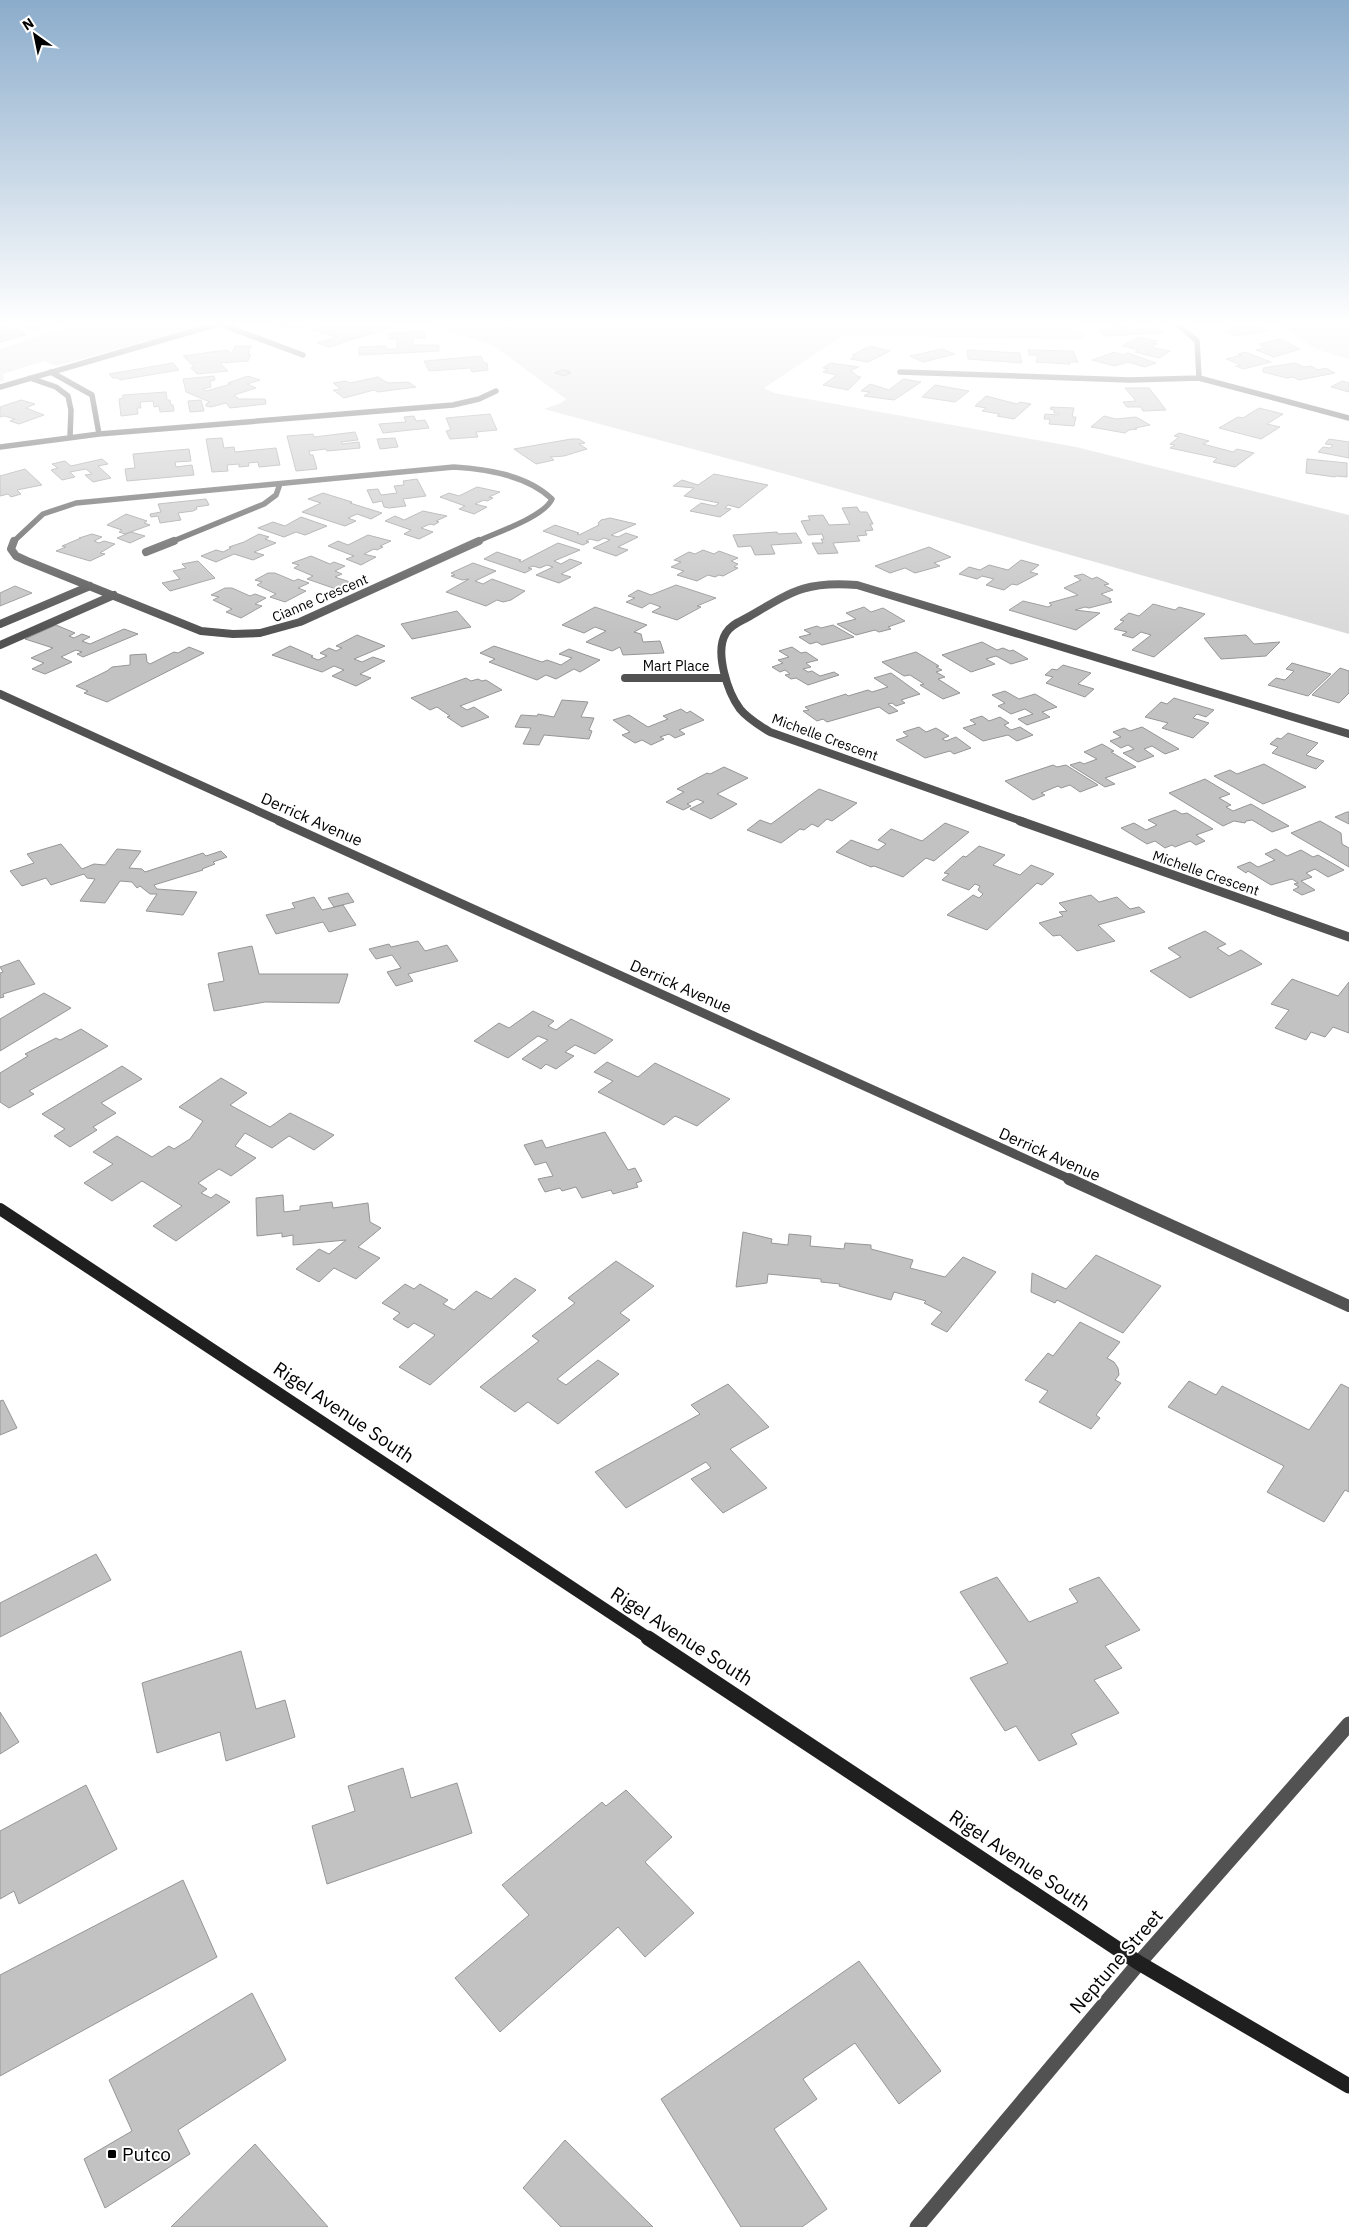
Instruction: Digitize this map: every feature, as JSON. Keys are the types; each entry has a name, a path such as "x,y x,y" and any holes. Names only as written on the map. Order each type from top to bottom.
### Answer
{"main road":[{"name":"Rigel Avenue South","path":"0,1208 1140,1963 1349,2086"}],"street":[{"path":"70,438 71,427"},
{"path":"98,427 99,434"},
{"path":"0,447 99,434 185,427"},
{"name":"Cianne Crescent","path":"442,468 468,468 510,478 538,487 547,492 552,499 549,506 539,513 284,629 260,634 232,635 201,631 90,586 16,556 11,549 13,542 43,514 65,505 99,500 442,468"},
{"path":"146,552 264,504 276,495 280,484"},
{"name":"Michelle Crescent","path":"1349,734 878,591 840,583 811,584 792,590 729,629 722,642 726,678 738,708 751,720 770,732 1349,937"},
{"path":"0,624 90,586"},
{"path":"0,645 114,595"},
{"name":"Mart Place","path":"625,678 726,678"},
{"name":"Derrick Avenue","path":"0,694 1349,1306"},
{"name":"Neptune Street","path":"917,2227 1140,1963 1349,1724"}],"shaded area":[{"path":"610,427 964,427 1076,447 1349,515 1349,634 796,477"}],"building":[{"path":"380,427 429,428 383,433"},
{"path":"450,427 496,427 497,430 476,432 478,437 450,439 446,431 451,430"},
{"path":"1091,427 1140,427 1125,433"},
{"path":"1221,427 1280,427 1261,439 1219,428"},
{"path":"355,432 358,440 341,442 342,444 359,442 360,448 309,451 310,455 313,455 317,469 296,471 287,436 313,434 314,437"},
{"path":"1179,433 1209,441 1203,444 1233,452 1237,449 1254,453 1235,467 1213,462 1217,458 1170,448 1175,445 1170,444 1179,437 1174,436"},
{"path":"222,438 224,448 234,447 235,452 276,448 280,465 259,467 258,462 248,463 249,466 239,467 239,464 227,465 228,471 212,472 206,439"},
{"path":"395,438 398,447 380,449 377,439"},
{"path":"579,439 585,443 579,444 587,449 564,456 550,457 554,460 536,464 514,449"},
{"path":"1329,439 1349,442 1349,458 1318,452 1323,447 1330,448 1333,445 1325,444"},
{"path":"189,449 191,461 175,462 176,467 192,465 194,475 127,481 125,469 135,468 133,454"},
{"path":"102,459 108,464 98,466 111,478 93,482 85,475 92,474 86,469 70,472 75,477 62,480 51,470 58,468 52,464 65,461 71,466"},
{"path":"1307,459 1347,463 1347,477 1306,473"},
{"path":"25,469 42,485 17,490 21,494 11,497 8,494 0,496 0,476"},
{"path":"714,474 768,485 739,508 728,505 725,508 731,509 720,517 690,511 701,503 715,506 719,503 684,496 694,488 673,486 682,480 698,485"},
{"path":"417,479 426,496 403,499 406,506 389,508 384,507 382,501 373,503 367,490 378,489 381,495 397,493 394,486 404,485 403,481"},
{"path":"477,487 500,492 489,497 493,498 487,501 484,500 475,504 487,507 474,514 459,509 465,506 440,497 449,493 459,496"},
{"path":"323,493 382,513 371,519 357,514 348,518 356,521 345,526 302,512 321,503 308,499"},
{"path":"206,499 209,505 196,507 197,509 193,511 178,513 181,520 160,523 158,516 151,517 150,514 161,512 158,504"},
{"path":"857,507 860,512 867,512 873,524 870,524 873,530 865,531 867,535 857,536 860,541 833,543 838,553 818,554 812,543 823,543 821,539 824,539 822,534 808,535 801,521 810,520 808,516 823,515 829,525 850,524 842,508"},
{"path":"423,511 447,516 436,521 439,522 434,525 430,524 421,528 433,532 419,539 404,534 411,530 385,521 395,516 404,520"},
{"path":"126,514 147,521 144,523 150,525 125,534 119,532 122,530 107,525"},
{"path":"301,517 327,526 305,535 296,532 284,537 258,528 273,522 285,526"},
{"path":"610,518 636,524 611,535 618,537 626,533 638,537 618,547 628,550 616,556 593,548 610,540 604,538 598,541 590,539 586,541 589,542 583,545 543,531 555,525 579,533 577,534 579,535 599,525 598,523 601,520"},
{"path":"131,532 145,536 130,543 117,538"},
{"path":"777,532 778,534 796,533 802,543 771,545 775,554 755,555 751,546 738,547 733,535"},
{"path":"92,534 102,537 94,541 115,544 100,553 105,554 90,561 56,551 66,547 62,546"},
{"path":"259,534 269,537 265,539 276,543 254,552 264,555 253,560 234,554 216,562 201,556 216,550 223,552 231,548 229,547"},
{"path":"368,535 391,541 380,546 383,547 377,550 374,549 364,554 376,557 361,565 346,559 354,556 328,546 338,541 348,545"},
{"path":"558,543 580,550 554,561 561,564 570,559 582,563 561,574 571,577 559,583 536,575 553,567 547,565 540,568 533,566 528,568 532,569 525,573 484,559 497,552 521,560 519,561 521,562"},
{"path":"929,547 951,557 934,563 940,566 915,573 905,568 890,573 875,566"},
{"path":"703,550 714,554 719,551 738,558 731,561 738,564 734,567 738,568 723,576 715,577 708,575 697,581 677,575 684,571 671,567 681,562 674,560 689,552 695,554"},
{"path":"311,556 330,564 334,562 345,566 335,571 342,574 335,577 350,582 336,589 307,579 313,576 294,568 299,565 292,563"},
{"path":"1021,560 1039,565 1030,572 1038,574 1017,585 1012,584 1004,590 986,585 994,579 982,576 977,579 959,574 969,567 980,570 989,565 1008,570"},
{"path":"198,561 215,578 170,591 162,583 180,579 173,571 186,568 182,564"},
{"path":"473,563 496,571 475,581 483,584 492,579 525,591 511,600 503,602 497,600 486,606 446,592 469,579 462,580 451,576 455,575 451,573"},
{"path":"268,573 275,573 294,581 298,579 309,583 298,588 306,591 285,602 270,597 276,594 257,585 262,582 255,580"},
{"path":"1083,574 1092,579 1097,577 1109,584 1104,585 1113,590 1101,594 1111,599 1109,600 1112,602 1075,610 1100,613 1076,630 1009,610 1023,601 1048,607 1052,605 1049,603 1078,595 1064,588 1081,580 1074,576"},
{"path":"676,585 716,598 697,606 701,607 677,620 652,612 661,607 650,603 642,608 626,602 635,598 628,596 638,590 651,595"},
{"path":"15,586 32,593 0,606 0,593"},
{"path":"225,588 232,588 250,596 255,594 266,598 255,604 262,606 241,618 226,612 232,609 213,600 219,597 211,595"},
{"path":"1153,604 1175,610 1179,607 1205,614 1154,657 1132,650 1151,635 1141,632 1133,638 1122,635 1127,632 1114,629 1124,621 1120,620 1129,613 1139,616"},
{"path":"595,607 647,625 634,632 641,634 643,642 660,641 664,653 623,655 620,647 612,651 586,642 606,631 595,627 584,633 562,625"},
{"path":"864,607 871,612 883,608 905,621 888,627 891,629 879,632 875,630 856,635 837,624 856,619 846,613"},
{"path":"457,611 471,627 412,639 401,624"},
{"path":"56,625 75,633 69,636 74,638 82,634 90,637 82,641 90,644 124,629 138,634 83,657 77,654 82,652 76,650 61,657 72,662 45,674 32,669 44,663 31,658 53,648 25,639"},
{"path":"833,625 854,637 822,645 817,642 810,644 799,637 811,634 804,630 817,626 821,628"},
{"path":"357,635 385,646 354,659 362,662 373,657 385,661 360,674 371,678 356,686 332,676 344,670 334,666 322,672 272,655 290,646 318,660 327,656 320,653 329,648 336,651 342,648 336,646"},
{"path":"1246,635 1254,644 1280,642 1266,656 1221,659 1204,638"},
{"path":"982,642 997,650 1003,648 1010,651 1013,650 1028,659 1011,664 996,656 986,659 995,664 971,672 942,655"},
{"path":"494,646 542,662 547,660 561,665 572,658 559,654 569,649 600,660 580,672 574,669 556,679 546,675 537,680 489,662 495,659 480,653"},
{"path":"189,647 204,653 107,702 84,693 88,691 76,686 112,667 130,665 130,655 146,654 147,662 150,664"},
{"path":"792,647 801,653 806,652 818,660 806,663 811,667 803,669 808,672 812,671 820,676 834,672 839,675 808,685 796,678 791,679 785,675 790,674 785,670 780,672 772,667 783,663 778,660 789,657 779,651"},
{"path":"916,652 939,666 936,667 942,670 936,672 945,677 938,679 960,693 943,699 920,685 924,684 910,675 904,676 882,662"},
{"path":"1292,663 1331,674 1308,696 1268,685 1276,678 1285,680 1294,671 1286,669"},
{"path":"1063,665 1091,673 1078,684 1094,689 1085,697 1046,683 1053,677 1045,675 1052,669 1057,670"},
{"path":"1340,668 1349,671 1349,693 1339,703 1312,695"},
{"path":"891,673 920,694 901,700 905,703 896,706 892,703 888,704 898,711 889,714 879,707 827,722 823,719 817,721 803,711 809,710 805,707 846,694 848,696 868,690 872,692 888,687 874,678"},
{"path":"466,678 471,681 478,679 486,680 502,690 460,706 467,710 474,707 489,717 462,727 447,717 450,716 437,707 430,710 411,698"},
{"path":"1005,691 1019,699 1035,694 1057,707 1042,712 1050,717 1027,725 1018,719 1033,714 1025,709 1011,714 998,706 1005,703 992,695"},
{"path":"1174,698 1214,710 1206,717 1197,714 1193,718 1209,723 1193,738 1162,728 1168,723 1145,717 1161,702 1167,704"},
{"path":"562,700 588,702 581,717 594,718 589,730 592,731 589,739 544,735 539,745 523,744 531,728 515,727 521,715 537,716 538,714 554,717"},
{"path":"681,709 687,713 690,711 704,720 679,730 685,734 675,738 669,734 660,737 664,739 651,745 642,740 635,743 622,735 630,732 613,720 629,715 648,727 668,719 663,716"},
{"path":"982,716 989,721 1000,717 1009,723 1004,725 1011,730 1020,727 1033,735 1017,741 1008,735 983,741 963,728 976,724 970,720"},
{"path":"919,727 926,732 936,728 949,736 942,739 946,741 956,737 971,748 954,754 950,751 925,758 896,740 908,736 903,732"},
{"path":"1142,727 1179,749 1165,754 1152,746 1144,749 1154,756 1138,762 1123,753 1134,749 1128,745 1121,748 1110,741 1121,737 1113,732 1124,728 1130,731"},
{"path":"1288,733 1318,743 1306,755 1324,761 1316,769 1272,753 1278,747 1270,744"},
{"path":"1102,744 1114,751 1111,752 1136,767 1105,778 1115,784 1105,787 1070,765 1080,762 1084,764 1097,759 1084,752"},
{"path":"1264,764 1306,787 1263,804 1214,776 1230,770 1237,774"},
{"path":"1053,765 1057,767 1066,765 1098,785 1080,792 1070,785 1061,788 1058,786 1041,793 1045,795 1033,800 1005,781"},
{"path":"724,767 748,778 717,794 737,804 711,819 690,809 704,802 697,799 687,804 691,806 683,810 666,802 684,792 677,789 707,773 710,774"},
{"path":"1205,779 1230,794 1219,798 1231,805 1226,807 1233,811 1251,804 1289,826 1272,832 1252,820 1245,823 1234,821 1223,826 1169,793"},
{"path":"819,789 857,803 832,821 827,819 818,827 812,824 804,830 800,829 781,843 747,830 760,820 771,824"},
{"path":"1175,810 1182,814 1187,813 1213,829 1196,835 1205,841 1196,845 1190,841 1175,847 1172,845 1165,848 1155,841 1147,844 1121,828 1134,823 1146,830 1157,825 1148,820"},
{"path":"1349,812 1349,824 1335,817"},
{"path":"1320,821 1341,833 1342,844 1349,848 1349,867 1291,833"},
{"path":"945,823 969,832 934,861 926,858 903,877 874,866 871,867 836,852 851,840 878,850 886,844 878,840 891,829 922,841"},
{"path":"61,844 82,869 94,864 105,865 117,849 141,851 129,868 142,869 145,872 203,853 206,856 221,851 227,857 213,862 215,864 203,870 154,885 157,889 197,892 183,915 146,911 157,894 150,894 140,886 137,888 132,882 120,881 105,903 80,901 95,879 87,878 84,874 51,885 46,878 22,886 10,871 34,863 27,854"},
{"path":"979,846 1005,855 993,865 1020,875 1031,865 1054,874 1042,885 1037,883 987,930 947,915 973,895 979,898 983,894 978,890 980,886 975,884 969,890 942,880 949,874 944,873 963,856 966,857"},
{"path":"1276,849 1287,856 1301,850 1313,857 1318,855 1344,870 1328,877 1315,869 1306,873 1312,877 1301,881 1315,890 1302,895 1293,890 1299,887 1294,884 1298,883 1292,879 1271,885 1248,871 1246,873 1237,867 1250,862 1258,867 1275,860 1265,854"},
{"path":"348,893 354,902 334,907 328,898"},
{"path":"1091,895 1099,902 1117,897 1130,909 1139,907 1145,912 1098,925 1115,941 1077,951 1060,935 1053,936 1039,923 1063,916 1059,912 1067,911 1059,903"},
{"path":"314,897 322,910 343,905 356,925 329,932 323,922 276,934 266,915 295,908 292,903"},
{"path":"1205,931 1226,944 1217,948 1229,956 1241,950 1262,964 1190,998 1150,971 1181,957 1168,948"},
{"path":"418,941 425,951 447,945 458,961 408,974 413,981 396,986 387,972 401,968 392,955 376,959 369,949 389,944 391,947"},
{"path":"252,946 259,974 348,974 339,1003 265,1002 214,1011 208,984 224,981 218,953"},
{"path":"19,960 35,984 3,994 4,997 0,998 0,973 3,972 0,967"},
{"path":"1292,979 1338,996 1349,982 1349,1033 1333,1027 1325,1037 1311,1032 1306,1040 1275,1028 1289,1010 1271,1004"},
{"path":"44,993 71,1008 0,1051 0,1019"},
{"path":"533,1011 554,1021 548,1026 556,1030 571,1019 613,1040 595,1054 575,1045 565,1052 574,1056 556,1069 546,1064 541,1069 522,1059 548,1040 538,1036 508,1058 474,1041 499,1023 509,1028"},
{"path":"81,1029 108,1046 29,1091 34,1094 9,1108 0,1102 0,1073 28,1056 25,1054 56,1038 60,1040"},
{"path":"607,1062 638,1077 655,1063 730,1099 697,1126 675,1116 664,1125 598,1092 613,1081 594,1072"},
{"path":"122,1066 142,1079 101,1103 116,1113 93,1127 97,1130 70,1147 54,1136 65,1129 42,1114"},
{"path":"221,1078 247,1093 230,1105 270,1127 290,1113 334,1135 314,1150 289,1136 272,1148 245,1133 235,1146 256,1158 231,1176 219,1169 198,1183 207,1189 201,1193 211,1198 216,1194 230,1202 176,1241 153,1226 182,1206 142,1181 112,1201 84,1183 113,1164 93,1152 117,1136 152,1157 169,1146 174,1149 190,1139 203,1121 179,1107"},
{"path":"605,1132 628,1170 635,1168 642,1181 636,1183 638,1187 613,1194 611,1190 582,1198 576,1187 562,1191 560,1188 545,1192 538,1179 553,1176 546,1162 535,1165 524,1145 542,1140 546,1148"},
{"path":"283,1195 284,1212 300,1210 300,1206 332,1202 333,1208 368,1203 370,1222 381,1228 358,1247 380,1258 356,1279 334,1268 319,1282 296,1269 319,1249 329,1254 346,1240 293,1245 293,1235 282,1237 282,1233 257,1236 256,1198"},
{"path":"743,1232 772,1239 771,1243 788,1245 789,1234 811,1236 810,1246 844,1249 845,1243 871,1245 871,1249 913,1260 910,1268 945,1277 963,1257 996,1272 947,1332 931,1324 942,1312 924,1303 926,1301 894,1292 891,1300 839,1286 840,1284 821,1282 821,1279 768,1274 767,1283 736,1287"},
{"path":"1096,1255 1161,1286 1123,1333 1057,1300 1055,1303 1031,1292 1032,1273 1066,1289"},
{"path":"616,1261 654,1286 620,1313 630,1320 557,1379 566,1385 598,1360 619,1374 558,1424 528,1402 515,1412 480,1387 539,1341 532,1336 575,1303 568,1298"},
{"path":"515,1278 536,1290 430,1385 399,1367 435,1335 414,1323 408,1328 393,1319 400,1313 382,1303 405,1284 414,1289 420,1284 448,1300 443,1304 454,1310 476,1291 491,1299"},
{"path":"1080,1322 1120,1342 1107,1358 1114,1362 1118,1368 1119,1375 1115,1380 1121,1383 1096,1415 1100,1418 1091,1429 1039,1402 1048,1391 1025,1380 1048,1353 1053,1356"},
{"path":"1189,1381 1216,1395 1222,1386 1309,1430 1341,1384 1349,1388 1349,1492 1345,1490 1324,1522 1267,1492 1284,1466 1168,1407"},
{"path":"728,1384 769,1427 730,1449 767,1488 723,1513 691,1479 711,1468 706,1462 626,1508 595,1472 700,1414 691,1405"},
{"path":"3,1400 17,1428 0,1435 0,1401"},
{"path":"96,1554 111,1580 0,1637 0,1603"},
{"path":"997,1577 1029,1622 1078,1602 1069,1589 1099,1577 1140,1630 1105,1646 1122,1668 1094,1680 1119,1713 1071,1734 1077,1744 1039,1761 1016,1726 1005,1731 970,1678 1008,1663 960,1592"},
{"path":"241,1651 256,1709 285,1700 295,1737 226,1761 220,1732 157,1753 142,1683"},
{"path":"0,1712 19,1742 0,1754"},
{"path":"403,1768 411,1798 457,1783 472,1833 327,1884 312,1826 355,1811 348,1786"},
{"path":"86,1785 117,1849 19,1904 14,1891 0,1899 0,1831"},
{"path":"626,1790 672,1837 645,1862 694,1913 645,1957 618,1927 500,2032 455,1978 529,1915 502,1885 602,1802 606,1806"},
{"path":"183,1880 217,1957 0,2076 0,1975"},
{"path":"859,1961 941,2071 899,2104 855,2043 803,2079 817,2099 774,2129 827,2209 802,2227 741,2227 661,2099"},
{"path":"252,1993 286,2060 178,2130 190,2154 105,2208 84,2159 132,2131 109,2080"},
{"path":"565,2140 653,2227 561,2227 523,2188"},
{"path":"255,2144 328,2227 171,2227"}],"place":[{"name":"Putco","path":"112,2154"}]}
